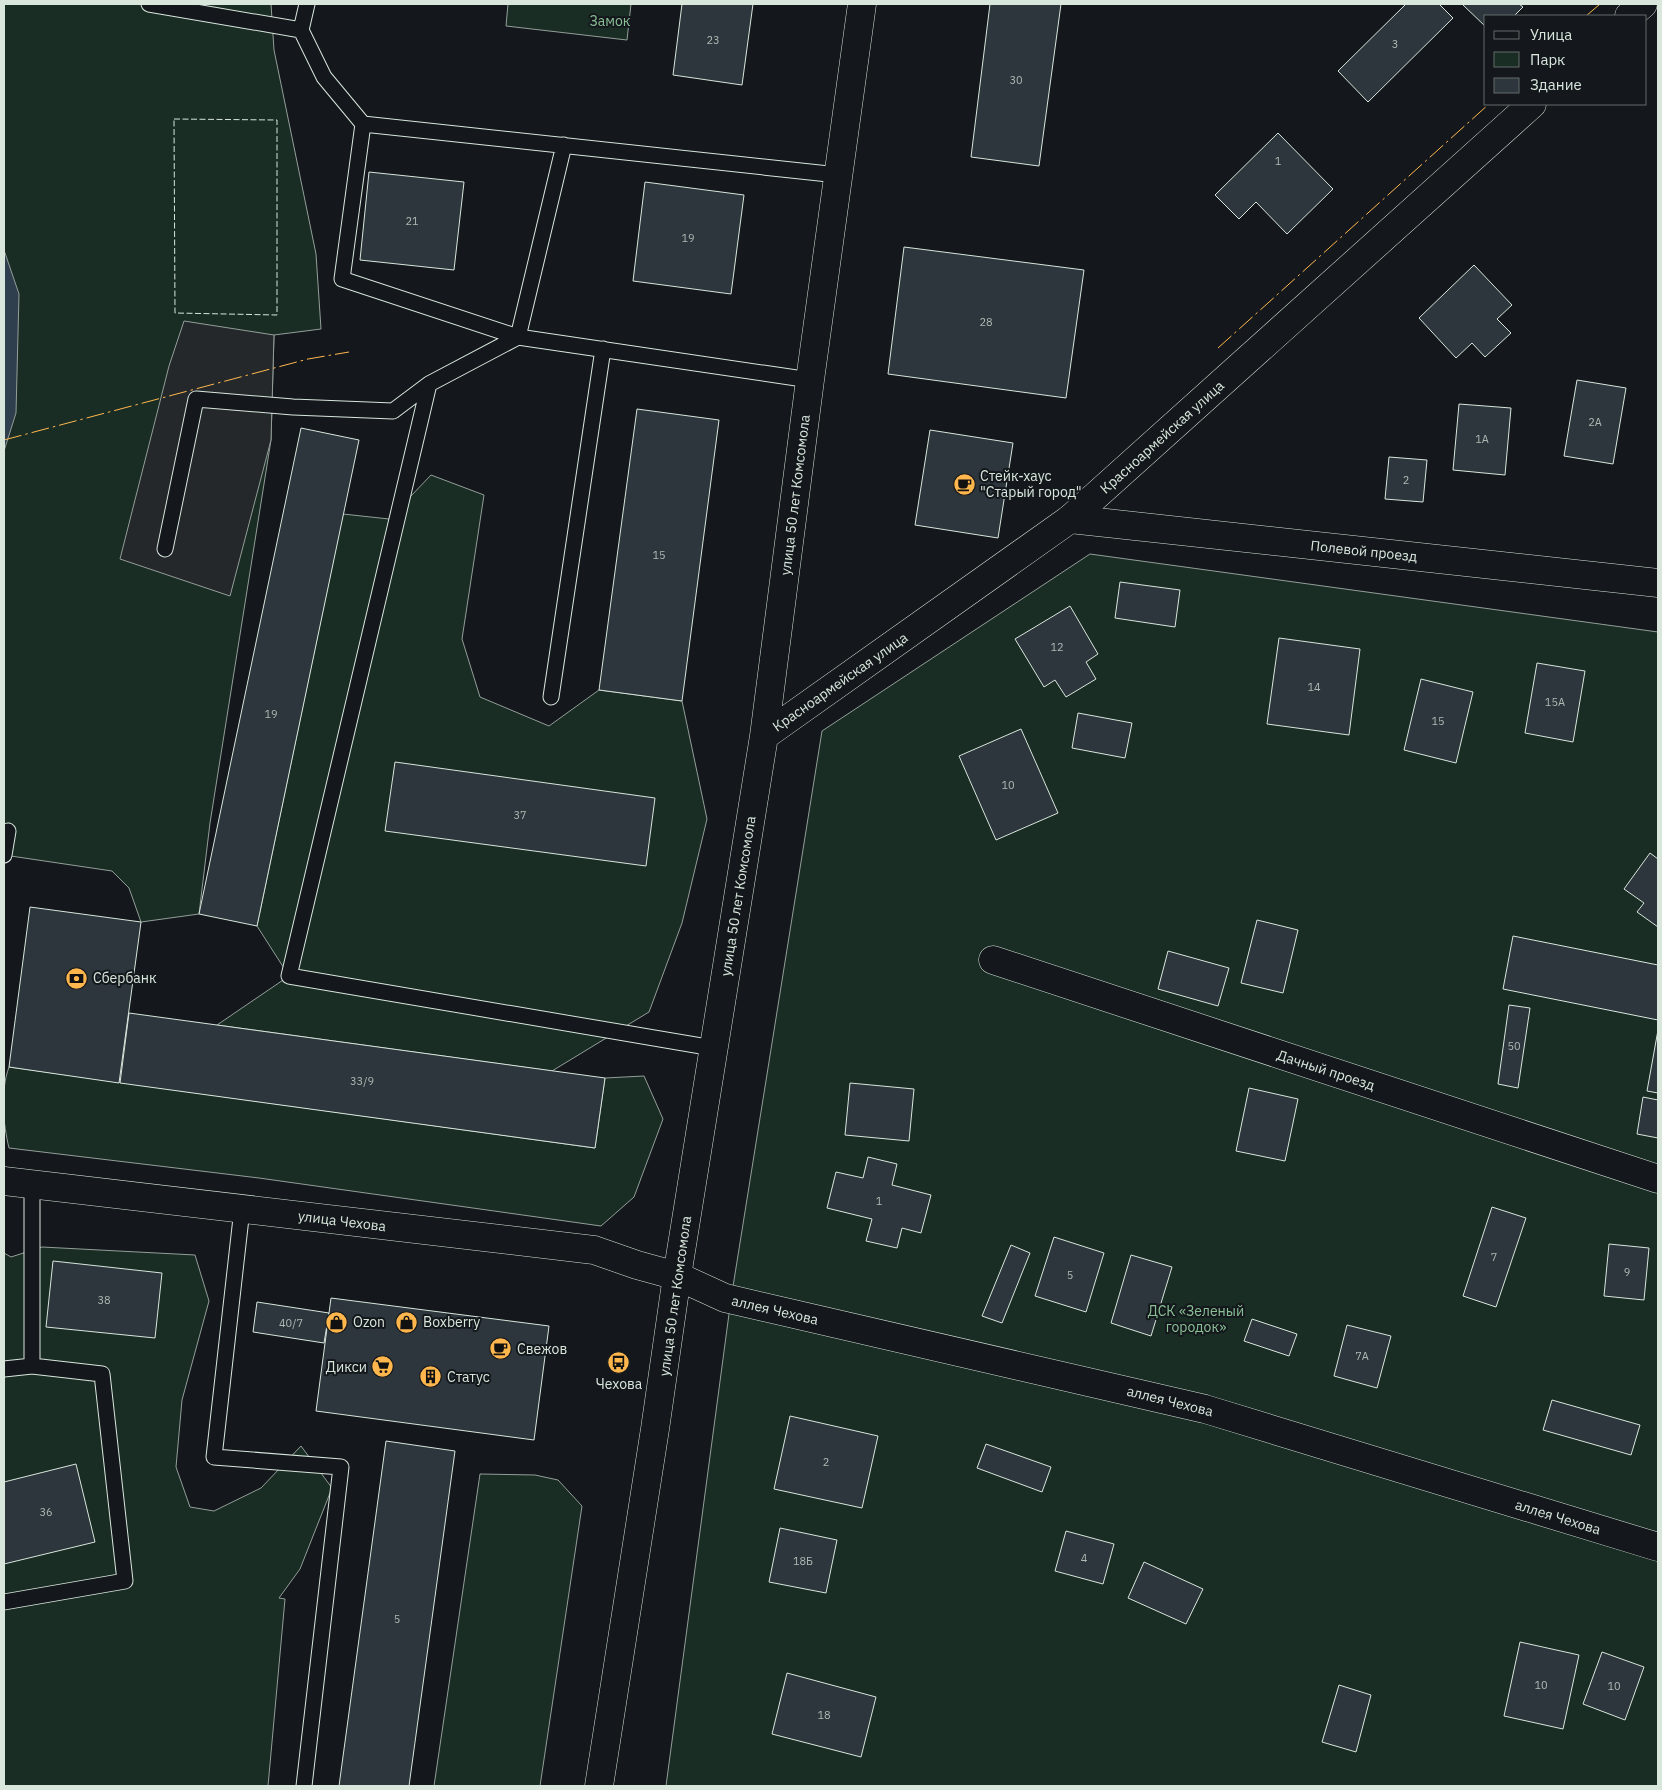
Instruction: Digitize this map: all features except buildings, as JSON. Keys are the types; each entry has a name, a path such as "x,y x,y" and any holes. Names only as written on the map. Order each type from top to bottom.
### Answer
{"street":[{"name":"улица 50 лет Комсомола","path":"599,1786 677,1276 764,736 810,380 862,4"},
{"path":"1630,15 1643,4"},
{"name":"Красноармейская улица","path":"764,736 1070,519 1531,105"},
{"name":"Полевой проезд","path":"1070,519 1658,583"},
{"name":"Дачный проезд","path":"993,960 1658,1179"},
{"name":"улица Чехова","path":"4,1181 32,1186 594,1250 677,1276"},
{"name":"аллея Чехова","path":"677,1276 725,1298 1204,1409 1658,1547"}],"lane":[{"path":"149,4 301,30"},
{"path":"307,4 301,30 324,77 363,124 838,175"},
{"path":"363,124 342,279 518,337 810,380"},
{"path":"166,549 196,399 294,407 393,411 429,384 518,337 564,145"},
{"path":"551,697 603,350"},
{"path":"429,384 289,976 713,1048"},
{"path":"4,855 8,830"},
{"path":"32,1186 32,1366"},
{"path":"242,1210 214,1457 341,1467 304,1786"},
{"path":"4,1369 32,1366 102,1374 125,1581 4,1602"}],"green space":[{"path":"4,4 271,4 274,50 316,254 321,329 274,335 271,440 210,823 199,914 141,922 129,888 112,871 4,855"},
{"name":"Замок","path":"508,4 631,4 627,40 506,26"},
{"path":"431,475 484,495 462,639 480,697 549,726 599,690 682,701 707,819 682,923 649,1012 552,1071 217,1025 289,976 257,926 343,514 389,519"},
{"name":"ДСК «Зеленый городок»","path":"1090,554 1658,632 1658,1786 666,1786 731,1299 822,731"},
{"path":"9,1067 595,1148 605,1078 644,1076 663,1119 634,1197 601,1226 259,1178 9,1148 5,1128 3,1097"},
{"path":"42,1247 195,1255 209,1301 182,1400 176,1467 190,1507 214,1511 261,1488 301,1446 332,1488 300,1569 279,1598 285,1599 268,1786 4,1786 4,1253 11,1257"},
{"path":"480,1474 535,1475 558,1480 582,1506 540,1786 434,1786"}],"shaded area":[{"path":"184,321 274,335 271,440 230,596 120,559 169,366"}],"water":[{"path":"4,250 19,294 16,413 4,451"}],"fence":[{"path":"174,119 277,120 277,315 175,313 174,119"}],"power":[{"path":"1587,15 1600,4"},
{"path":"1218,348 1488,105"},
{"path":"4,440 308,359 349,352"}],"place":[{"name":"Стейк-хаус \"Старый город\"","path":"964,484"},
{"name":"Сбербанк","path":"77,978"},
{"name":"Ozon","path":"337,1322"},
{"name":"Boxberry","path":"407,1322"},
{"name":"Свежов","path":"501,1349"},
{"name":"Чехова","path":"619,1362"},
{"name":"Дикси","path":"383,1367"},
{"name":"Статус","path":"431,1377"}]}
